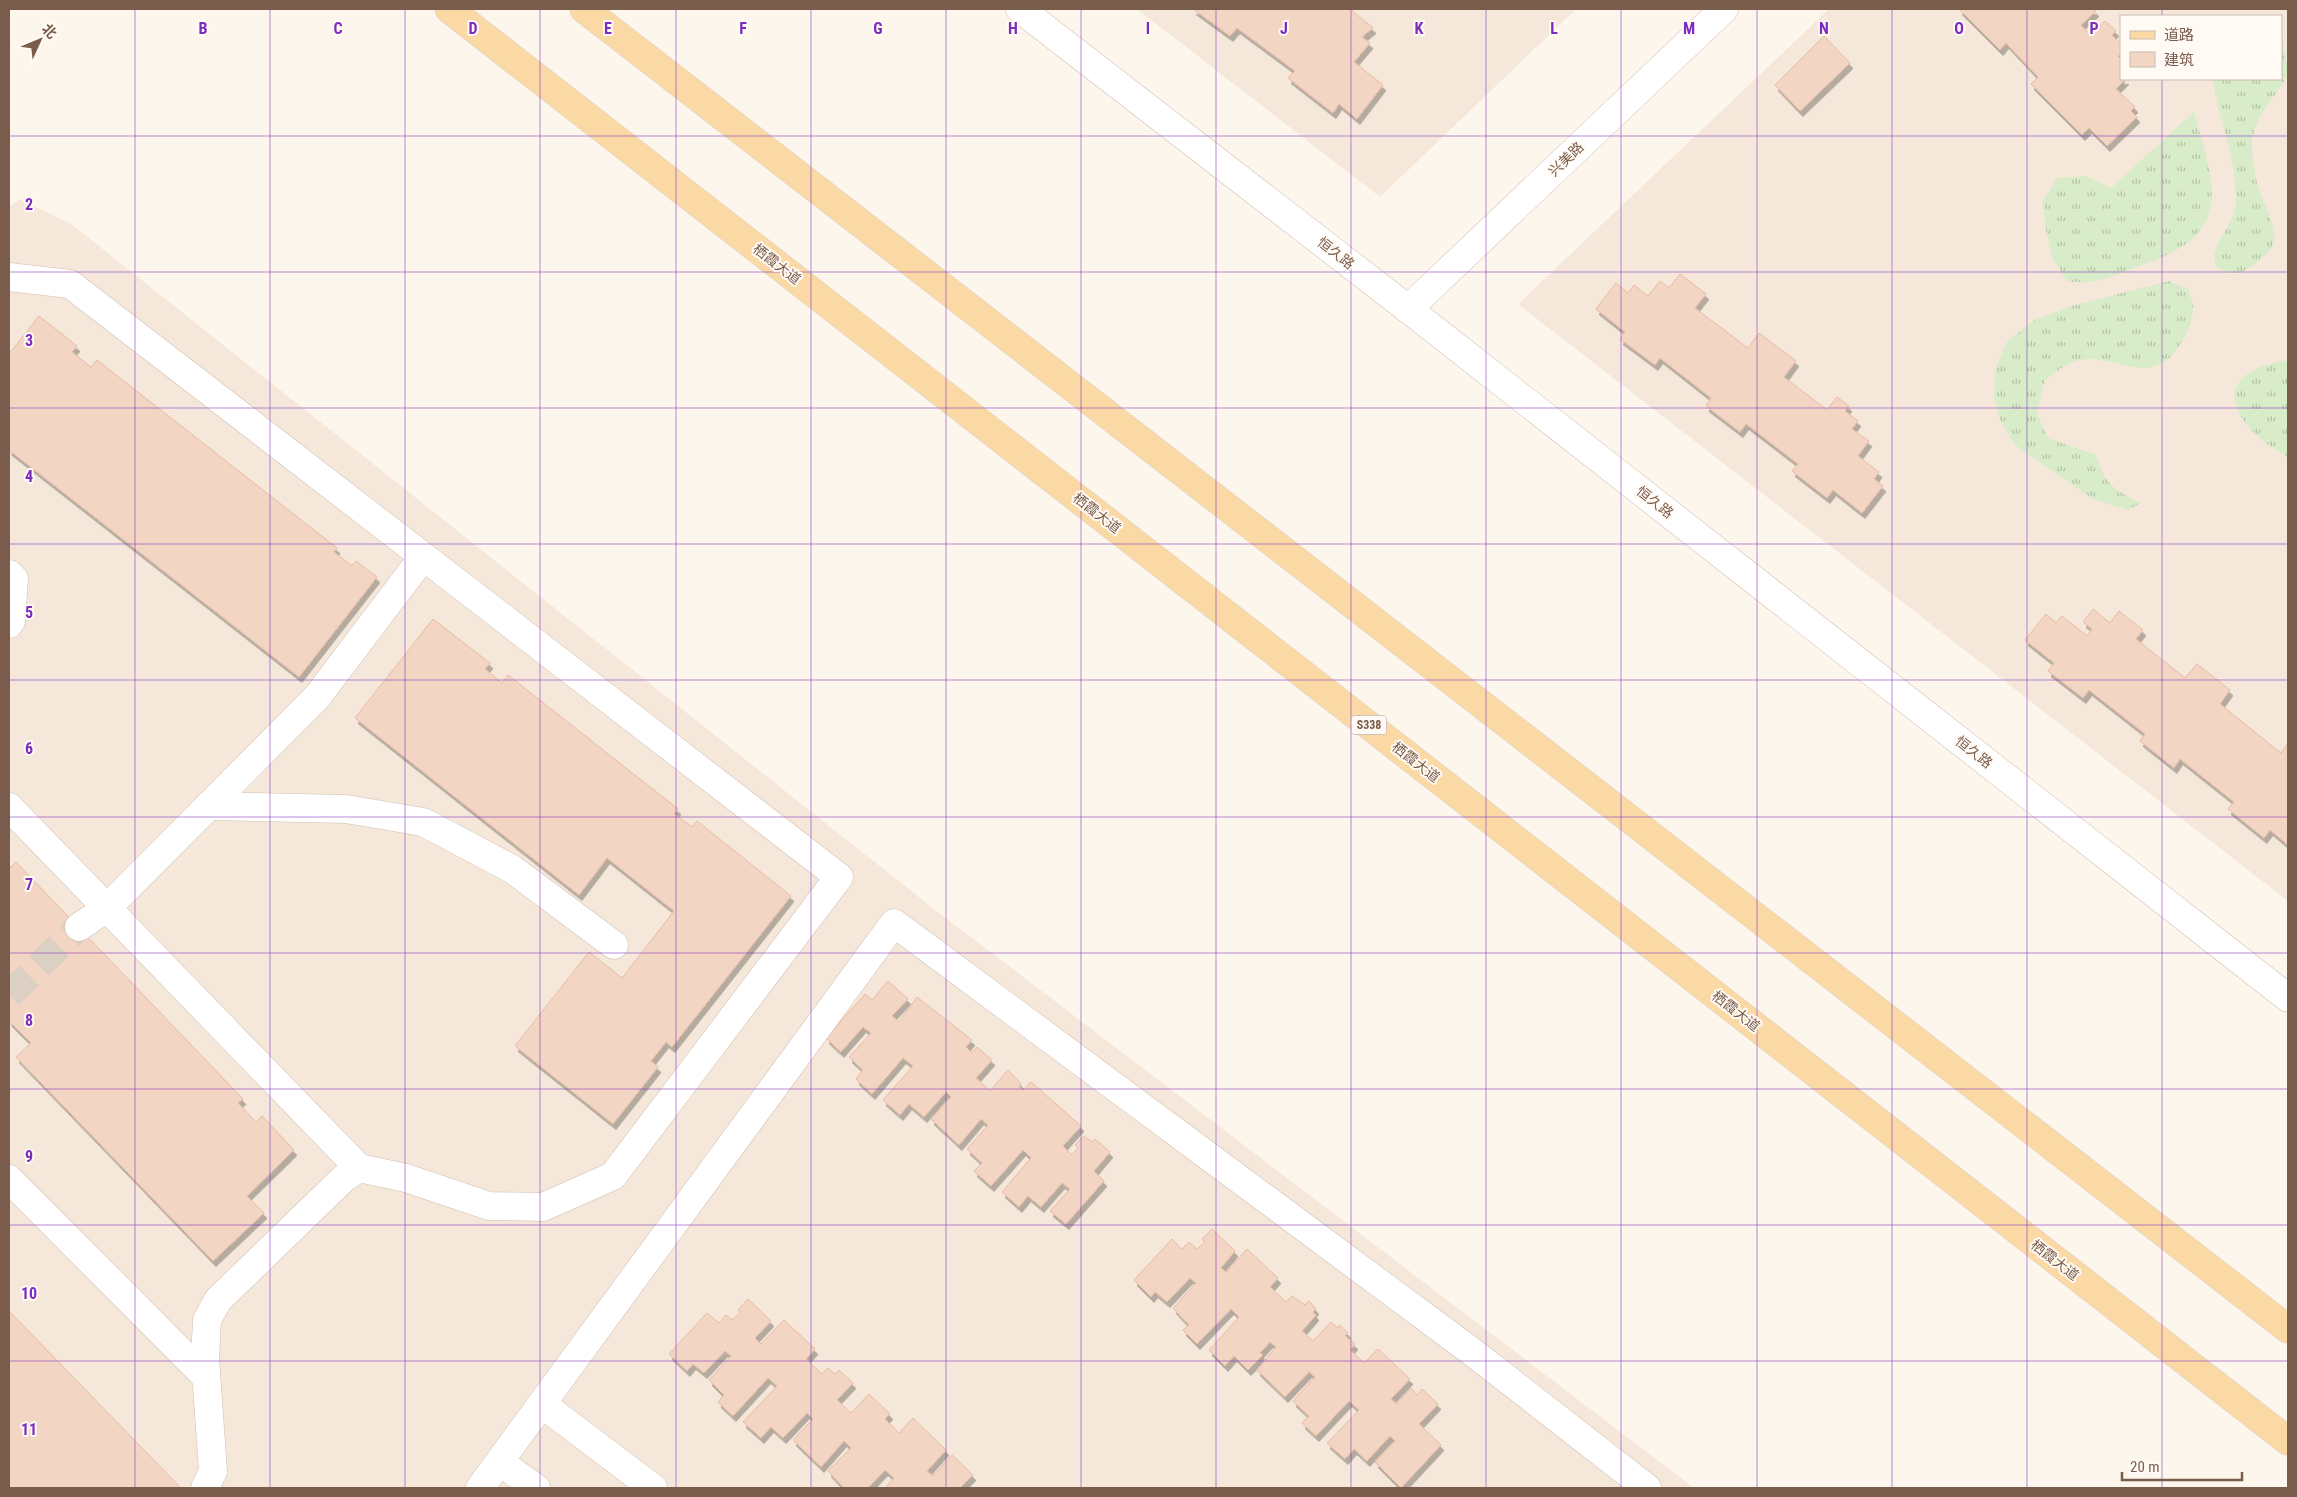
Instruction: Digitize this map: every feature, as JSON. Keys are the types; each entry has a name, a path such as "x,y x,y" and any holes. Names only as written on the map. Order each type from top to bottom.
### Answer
{"main road":[{"name":"栖霞大道","path":"449,9 2288,1441"},
{"path":"584,9 2288,1329"}],"street":[{"name":"恒久路","path":"1020,9 1408,309 2288,998"},
{"name":"兴美路","path":"1408,309 1724,9"},
{"path":"9,277 70,284 839,877 614,1176 543,1207 489,1206 406,1178 359,1168 9,807"},
{"path":"79,927 106,908 317,697 423,557"},
{"path":"9,574 14,579 11,621 9,624"},
{"path":"208,806 346,809 423,822 512,869 614,945"},
{"path":"480,1488 894,923 1471,1351 1647,1488"},
{"path":"205,1488 213,1472 206,1377 207,1320 218,1300 344,1178 359,1168"},
{"path":"9,1179 206,1377"},
{"path":"542,1404 653,1488"},
{"path":"500,1462 536,1488"}],"shaded area":[{"path":"1137,9 1576,9 1380,197"},
{"path":"1829,9 2288,9 2288,901 1518,304"},
{"path":"20,199 71,224 930,906 1694,1488 9,1488 9,207"}],"green space":[{"path":"2282,39 2288,74 2257,123 2252,141 2257,183 2270,216 2274,243 2260,260 2239,273 2223,271 2216,266 2214,258 2218,244 2234,213 2236,199 2230,153 2213,80 2282,80"},
{"path":"2194,112 2208,164 2211,186 2211,206 2205,223 2192,239 2172,253 2103,279 2087,282 2067,281 2052,257 2045,226 2043,201 2057,178 2086,176 2111,188"},
{"path":"2169,281 2188,289 2193,307 2192,320 2187,333 2170,357 2157,365 2144,368 2130,367 2101,360 2086,359 2070,363 2045,380 2037,413 2048,438 2096,455 2107,480 2123,494 2140,503 2128,510 2093,499 2015,445 2000,420 1994,398 1995,371 2006,343 2034,320 2071,306"},
{"path":"2288,360 2288,457 2268,445 2252,431 2241,417 2235,402 2236,388 2244,376 2261,367"}],"building":[{"path":"1193,9 1350,9 1373,28 1362,37 1370,43 1354,62 1383,85 1357,119 1339,104 1333,113 1288,78 1295,71 1237,28 1230,36"},
{"path":"1959,9 2094,9 2096,11 2081,25 2090,35 2105,21 2116,31 2112,35 2120,43 2120,55 2118,56 2120,58 2120,80 2125,80 2116,89 2135,107 2131,111 2137,117 2107,146 2089,128 2082,135 2031,84 2038,77 2006,43 2000,50"},
{"path":"1824,36 1850,63 1800,111 1775,85"},
{"path":"1680,274 1706,294 1695,308 1748,348 1759,333 1796,361 1784,377 1827,410 1837,397 1849,406 1845,411 1858,421 1852,429 1869,441 1858,456 1879,472 1874,479 1883,486 1862,513 1833,490 1827,498 1792,471 1798,464 1746,424 1740,432 1706,406 1711,398 1660,358 1655,365 1620,339 1625,332 1596,309 1616,283 1628,293 1634,285 1648,296 1660,281 1669,288"},
{"path":"39,316 77,346 72,352 91,367 97,360 337,548 334,552 352,566 356,561 377,577 299,677 9,450 9,354"},
{"path":"2093,609 2110,623 2119,611 2143,630 2136,639 2185,678 2197,664 2230,690 2220,704 2281,753 2288,743 2288,845 2270,830 2264,838 2228,809 2234,802 2180,759 2174,768 2140,741 2145,734 2089,690 2083,698 2048,671 2054,663 2025,640 2046,614 2056,623 2062,616 2087,636 2092,629 2083,622"},
{"path":"433,619 490,663 485,669 502,683 508,675 678,809 674,814 692,827 697,821 791,896 672,1047 666,1042 651,1061 658,1067 613,1124 515,1046 589,952 622,978 674,911 607,858 579,895 355,718"},
{"path":"16,862 243,1099 238,1103 256,1122 262,1116 294,1150 247,1196 264,1213 213,1261 16,1057 31,1043 9,1021 9,865 11,867"},
{"path":"888,981 908,999 892,1016 899,1022 917,997 972,1040 966,1047 972,1053 977,1047 992,1060 976,1078 990,1091 1008,1070 1021,1084 1019,1087 1023,1090 1031,1082 1081,1126 1063,1146 1072,1155 1078,1148 1075,1145 1084,1136 1092,1142 1095,1139 1110,1152 1094,1171 1104,1181 1066,1224 1050,1211 1070,1189 1062,1183 1041,1207 1028,1196 1019,1207 1002,1192 1031,1158 1023,1150 991,1186 974,1171 982,1163 967,1149 988,1125 981,1119 959,1145 931,1119 951,1097 946,1092 924,1117 909,1104 900,1115 883,1100 913,1066 903,1058 872,1094 856,1079 863,1070 849,1057 871,1033 863,1027 841,1052 826,1038 865,994 872,1000"},
{"path":"1212,1229 1235,1251 1221,1268 1226,1272 1247,1249 1278,1278 1270,1287 1286,1302 1292,1296 1305,1305 1309,1301 1316,1309 1313,1312 1316,1315 1302,1331 1313,1341 1331,1322 1338,1328 1340,1325 1348,1333 1345,1336 1355,1344 1350,1350 1364,1363 1378,1349 1410,1379 1391,1399 1397,1404 1411,1388 1417,1395 1422,1389 1438,1404 1419,1424 1441,1445 1401,1488 1375,1462 1395,1441 1390,1436 1367,1461 1354,1449 1345,1459 1327,1443 1359,1410 1349,1401 1316,1436 1302,1423 1309,1416 1293,1401 1315,1377 1309,1372 1285,1397 1257,1370 1276,1347 1270,1342 1260,1353 1263,1355 1248,1370 1234,1356 1225,1366 1209,1350 1239,1317 1231,1309 1197,1344 1183,1330 1189,1325 1173,1308 1196,1283 1190,1278 1167,1302 1155,1292 1151,1297 1134,1280 1172,1239 1182,1249 1189,1242 1197,1249 1205,1242 1202,1239"},
{"path":"748,1299 771,1321 755,1338 761,1344 784,1320 815,1349 806,1359 822,1374 828,1368 835,1374 839,1370 853,1383 837,1400 851,1413 869,1394 890,1414 885,1419 899,1433 913,1418 946,1450 927,1471 933,1476 952,1455 973,1475 960,1488 885,1488 894,1478 885,1470 868,1488 844,1488 828,1471 851,1448 844,1441 821,1467 793,1440 813,1419 807,1413 783,1438 771,1427 761,1438 743,1422 777,1386 768,1378 733,1416 718,1402 724,1395 709,1380 731,1356 725,1351 704,1373 693,1364 687,1371 669,1354 707,1313 719,1323 726,1315 732,1320 741,1312 738,1310"},
{"path":"9,1311 180,1487 179,1488 9,1488"}],"tunnel":[{"path":"9,995 79,927"}]}
